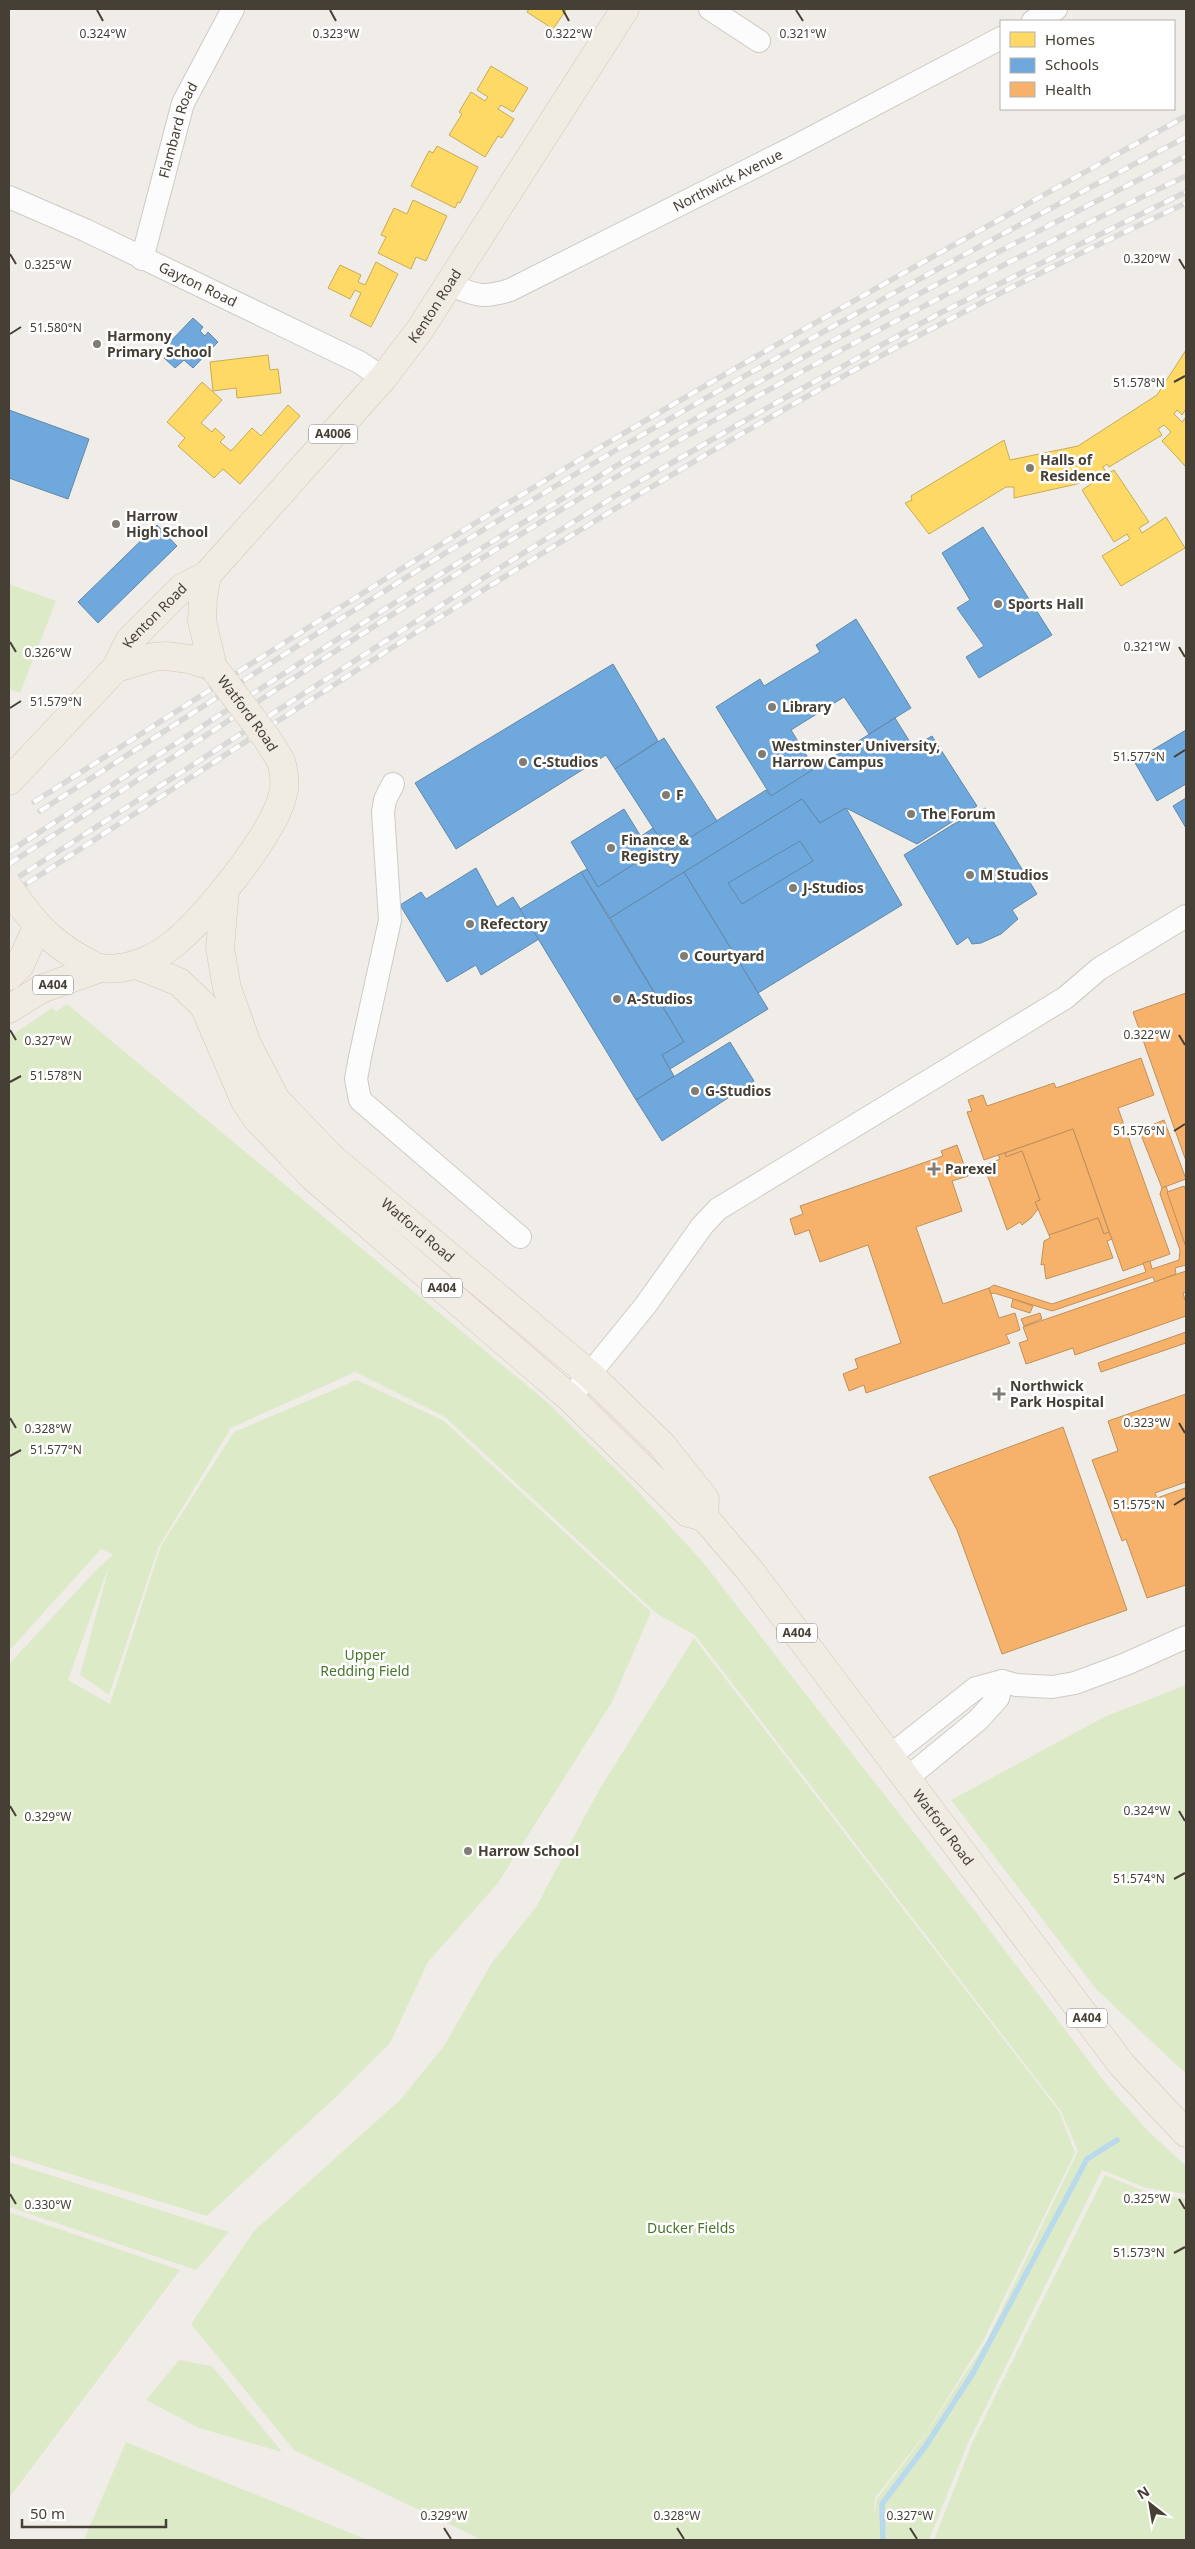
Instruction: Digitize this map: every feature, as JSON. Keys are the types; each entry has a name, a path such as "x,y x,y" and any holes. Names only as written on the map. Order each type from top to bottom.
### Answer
{"main road":[{"name":"Kenton Road","path":"116,668 129,641 135,634 182,588 207,575 383,378 419,331 450,285 625,9"},
{"name":"Kenton Road","path":"207,575 202,621 213,667"},
{"path":"9,781 116,668 152,657 166,656 189,659 213,667"},
{"name":"Watford Road","path":"213,667 266,737 281,761 285,775 283,795 255,849 225,890 220,948 227,988 247,1044 276,1100 332,1158 589,1374 662,1445 705,1500 704,1517"},
{"path":"22,907 66,951 100,968 137,965 177,942 225,890"},
{"name":"A404","path":"9,976 20,965 22,907"},
{"name":"Watford Road","path":"137,965 179,982 204,1006 245,1101 257,1119 314,1178 570,1398 688,1513 704,1517 751,1572 1122,2065 1186,2133"},
{"name":"A404","path":"9,1009 41,989 100,968"}],"street":[{"name":"Flambard Road","path":"142,259 183,103 234,9"},
{"path":"710,9 758,41"},
{"path":"1035,20 1056,9"},
{"name":"Northwick Avenue","path":"450,285 478,295 490,296 510,290 792,148 1000,39"},
{"name":"Gayton Road","path":"9,197 85,230 359,362 383,378"},
{"path":"393,784 385,800 383,812 390,908 356,1079 356,1090 360,1100 520,1237"},
{"path":"570,1398 661,1286 702,1226 718,1209 1065,998 1099,969 1186,916"},
{"path":"890,1756 976,1688 1002,1681 1016,1685 1052,1687 1075,1682 1126,1664 1186,1637"},
{"path":"906,1779 978,1720 998,1698 1002,1681"}],"green space":[{"path":"9,584 56,601 20,693 9,689"},
{"name":"Harrow School","path":"67,1004 548,1403 632,1485 702,1561 972,1907 1107,2085 1148,2131 1186,2166 1186,2194 1146,2188 1102,2170 968,2443 929,2540 874,2540 873,2536 873,2540 482,2540 294,2450 191,2324 254,2231 400,2100 444,2046 491,1964 536,1907 599,1790 694,1638 1059,2111 1075,2153 983,2341 926,2433 875,2498 874,2515 877,2499 926,2434 987,2340 1078,2151 1061,2111 695,1635 657,1614 445,1417 355,1372 231,1428 159,1546 109,1695 80,1675 110,1563 68,1680 110,1704 161,1546 234,1432 357,1380 444,1421 651,1612 612,1702 498,1883 428,1962 390,2043 337,2096 207,2216 9,2155 9,1664 98,1568 113,1555 101,1549 9,1651 9,1037 52,1008 56,1012"},
{"path":"1186,1685 1186,2074 1096,1989 951,1800 1104,1717"},
{"path":"9,2162 229,2232 196,2270 9,2207"},
{"path":"1105,2175 1146,2192 1186,2199 1186,2540 934,2540 973,2441"},
{"path":"9,2212 180,2270 9,2498"},
{"path":"179,2360 212,2366 282,2452 199,2428 146,2400"},
{"path":"126,2442 368,2540 84,2540"}],"building: Homes":[{"path":"529,9 566,10 553,29 527,12"},
{"path":"491,66 528,88 513,112 501,105 498,109 514,119 502,138 498,136 485,157 449,135 462,114 459,112 471,92 485,101 488,97 477,90"},
{"path":"437,146 478,167 460,203 458,202 455,208 411,186 429,151 433,153"},
{"path":"413,200 447,216 426,261 416,257 411,269 378,253 386,237 381,235 394,208 407,214"},
{"path":"376,262 398,274 371,327 350,316 361,293 355,290 350,299 328,288 340,265 361,275 358,282 365,285"},
{"name":"Halls of Residence","path":"1186,350 1186,409 1182,415 1177,410 1174,414 1182,422 1186,417 1186,467 1162,441 1171,432 1164,425 1158,429 1162,435 1109,467 1107,464 1103,467 1107,474 1114,470 1149,522 1139,528 1142,533 1166,517 1185,548 1121,586 1102,556 1130,539 1127,534 1114,542 1082,490 1094,482 1091,476 1077,484 1014,498 1014,487 1006,487 929,534 905,503 912,500 911,496 1004,440 1010,460 1078,446 1157,395"},
{"path":"268,355 270,370 278,369 281,393 237,398 236,388 213,391 210,362"},
{"path":"202,382 222,400 201,423 212,432 215,428 225,437 220,442 231,451 252,428 261,436 288,405 300,416 240,484 223,469 214,478 178,446 185,438 167,422"}],"building: Schools":[{"path":"193,318 203,327 200,331 205,336 208,332 218,342 193,368 184,360 175,368 164,358 173,349 168,344"},
{"path":"9,410 89,439 68,499 9,478"},
{"path":"157,525 177,546 98,623 78,602"},
{"name":"Sports Hall","path":"983,527 1052,635 979,678 966,657 984,646 957,608 970,600 942,553"},
{"name":"Library","path":"856,619 911,708 869,734 844,697 791,730 815,769 771,796 716,707 760,679 764,686 820,652 816,645"},
{"name":"C-Studios","path":"613,664 658,741 615,769 606,755 456,849 415,783"},
{"name":"The Forum","path":"895,718 913,747 932,736 977,806 917,844 846,808 820,823 802,799 610,918 581,872 587,869 598,887 651,853 640,837 653,828 668,851 766,790 771,796"},
{"path":"1186,730 1186,784 1157,801 1134,761"},
{"name":"F","path":"664,738 717,821 668,851 615,769"},
{"path":"1186,798 1186,828 1173,806"},
{"name":"J-Studios","path":"802,799 820,823 846,808 902,905 758,993 684,872"},
{"name":"M Studios","path":"985,808 1037,894 1012,910 1018,919 1001,934 981,943 972,944 968,937 957,945 904,855 952,825"},
{"name":"Finance & Registry","path":"624,809 651,853 598,887 571,842"},
{"path":"800,841 813,861 742,904 728,883"},
{"name":"Refectory","path":"476,868 497,907 513,897 539,939 481,975 476,965 447,982 400,905 421,892 426,899"},
{"name":"A-Studios","path":"581,872 684,1042 662,1055 674,1076 636,1100 520,909"},
{"name":"Courtyard","path":"684,872 768,1009 670,1069 662,1055 684,1042 610,918"},
{"name":"G-Studios","path":"730,1042 754,1081 662,1141 636,1100"}],"building: Health":[{"path":"1186,993 1186,1161 1133,1012"},
{"path":"1141,1058 1154,1095 1118,1108 1170,1254 1123,1271 1073,1129 984,1160 967,1112 972,1111 968,1100 983,1095 987,1106 1054,1083 1056,1088"},
{"path":"1164,1120 1186,1179 1162,1188 1139,1130"},
{"path":"1073,1129 1109,1232 1104,1234 1098,1218 1049,1235 1035,1202 1040,1200 1022,1151 1006,1157 1005,1153"},
{"path":"957,1145 968,1176 952,1181 962,1211 916,1227 943,1304 989,1288 999,1318 1015,1313 1020,1330 1006,1335 1010,1343 866,1393 864,1385 849,1391 843,1374 858,1368 855,1359 901,1343 868,1245 820,1262 809,1230 795,1235 790,1219 803,1214 800,1206 943,1156 941,1151"},
{"path":"1022,1151 1040,1200 1035,1202 1038,1209 1031,1218 1022,1225 1020,1222 1007,1230 984,1166 1000,1159 998,1155 1005,1153 1006,1157"},
{"path":"1166,1186 1186,1247 1186,1265 1175,1268 1176,1274 1155,1282 1153,1277 1052,1311 994,1293 991,1294 989,1288 994,1285 1052,1304 1146,1272 1143,1263 1150,1261 1152,1269 1179,1260 1180,1250 1160,1194 1162,1188"},
{"path":"1184,1186 1186,1191 1186,1247 1167,1192"},
{"path":"1098,1218 1104,1234 1109,1232 1112,1239 1107,1241 1113,1258 1046,1279 1044,1264 1041,1265 1044,1241 1050,1238 1049,1235"},
{"path":"1186,1271 1186,1292 1183,1293 1186,1303 1186,1316 1075,1355 1073,1348 1026,1364 1019,1343 1028,1340 1023,1327"},
{"path":"1013,1299 1033,1306 1030,1313 1011,1307"},
{"path":"1040,1313 1042,1319 1024,1326 1021,1319"},
{"path":"1186,1332 1186,1343 1101,1372 1098,1363"},
{"path":"1186,1394 1186,1482 1155,1493 1157,1498 1185,1488 1186,1585 1147,1598 1126,1539 1122,1541 1092,1460 1118,1451 1108,1421"},
{"path":"1063,1427 1127,1610 1002,1654 957,1530 929,1477"}],"waterway":[{"path":"883,2540 882,2504 927,2444 973,2373 1087,2159 1117,2140"}],"railway":[{"path":"34,802 383,581 594,451 815,323 1186,116"},
{"path":"40,811 389,588 601,459 891,294 1186,137"},
{"path":"9,852 232,707 530,518 748,388 966,269 1186,156"},
{"path":"9,864 386,618 616,477 756,397 969,282 1186,176"},
{"path":"9,883 482,579 623,491 781,400 942,312 1186,192"},
{"path":"9,895 489,586 684,467 832,382 932,328 1186,203"}],"place":[{"name":"Harmony Primary School","path":"97,344"},
{"name":"Halls of Residence","path":"1030,468"},
{"name":"Harrow High School","path":"116,524"},
{"name":"Sports Hall","path":"998,604"},
{"name":"Library","path":"772,707"},
{"name":"Westminster University, Harrow Campus","path":"762,754"},
{"name":"C-Studios","path":"523,762"},
{"name":"F","path":"666,795"},
{"name":"The Forum","path":"911,814"},
{"name":"Finance & Registry","path":"611,848"},
{"name":"M Studios","path":"970,875"},
{"name":"J-Studios","path":"793,888"},
{"name":"Refectory","path":"470,924"},
{"name":"Courtyard","path":"684,956"},
{"name":"A-Studios","path":"617,999"},
{"name":"G-Studios","path":"695,1091"},
{"name":"Parexel","path":"934,1169"},
{"name":"Northwick Park Hospital","path":"999,1394"},
{"name":"Harrow School","path":"468,1851"}],"park label":[{"name":"Upper Redding Field","path":"365,1664"},
{"name":"Ducker Fields","path":"691,2228"}]}
